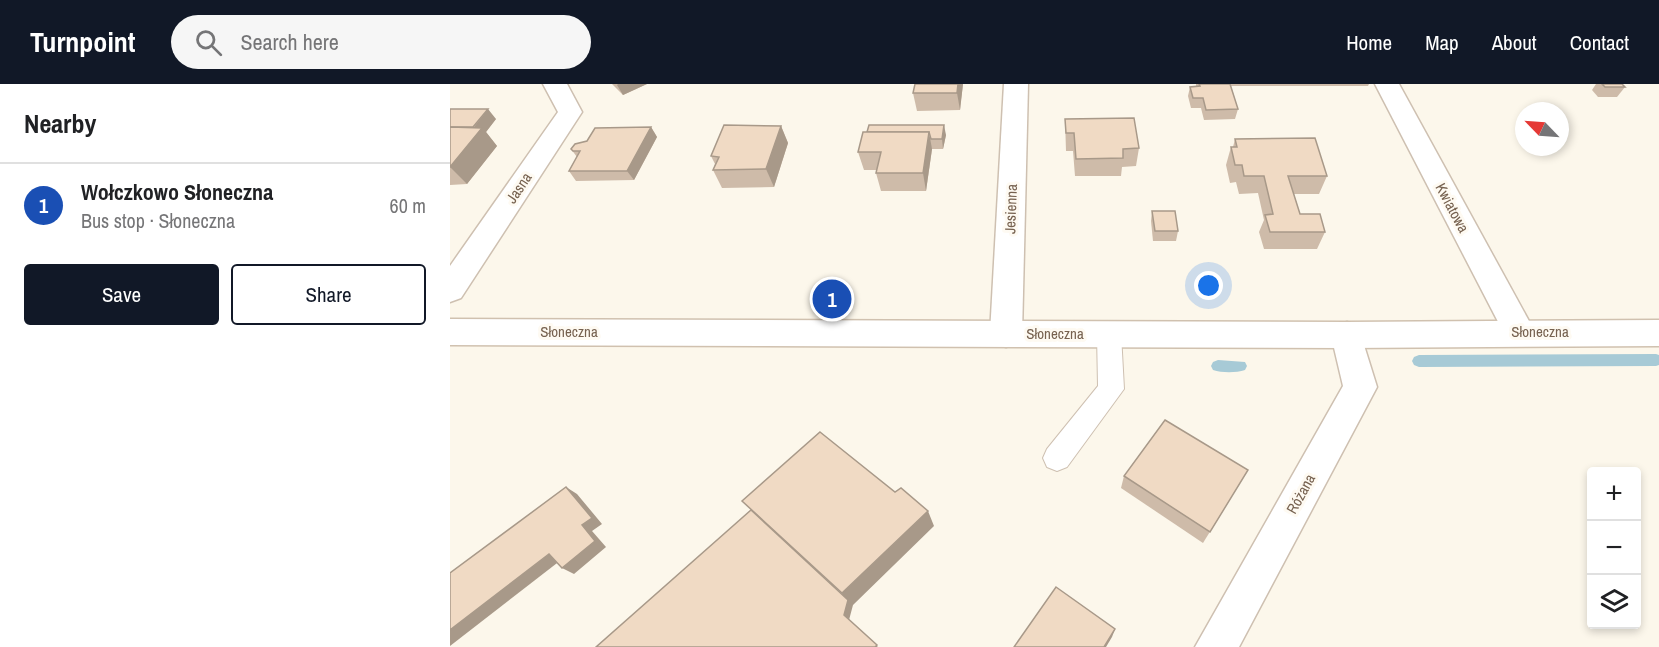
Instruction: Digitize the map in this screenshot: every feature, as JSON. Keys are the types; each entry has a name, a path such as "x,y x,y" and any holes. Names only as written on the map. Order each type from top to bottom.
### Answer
{"street":[{"name":"Jasna","path":"450,290 570,112 555,84"},
{"name":"Jesienna","path":"1006,334 1016,84"},
{"name":"Kwiatowa","path":"1387,84 1519,332"},
{"name":"Słoneczna","path":"450,332 1347,335 1519,332 1659,333"},
{"name":"Różana","path":"1216,647 1360,387 1347,335"}],"lane":[{"path":"1057,458 1111,389 1109,334"}],"building":[{"path":"915,84 958,84 957,93 913,93"},
{"path":"1199,84 1230,84 1238,109 1206,110 1203,98 1193,98 1190,87 1200,86"},
{"path":"1602,84 1622,84 1625,87 1605,87"},
{"path":"450,109 488,109 473,127 450,127"},
{"path":"1134,118 1139,148 1123,149 1123,158 1076,159 1074,133 1066,133 1065,119"},
{"path":"724,125 781,126 766,169 713,170 719,157 711,156"},
{"path":"869,125 944,125 942,139 931,139 929,132 867,132"},
{"path":"450,127 482,128 450,167"},
{"path":"651,127 627,171 569,171 580,151 571,149 575,144 587,141 595,128"},
{"path":"863,132 929,132 923,173 876,173 881,152 858,152"},
{"path":"1315,138 1327,176 1288,176 1300,214 1320,214 1325,232 1270,232 1265,215 1273,214 1264,176 1244,176 1242,165 1235,165 1231,147 1237,147 1235,139"},
{"path":"1152,211 1175,211 1178,231 1155,231"},
{"path":"1165,420 1248,470 1210,532 1124,476"},
{"path":"820,432 895,492 901,488 928,511 842,593 742,501"},
{"path":"566,487 592,518 582,525 595,541 562,568 549,554 450,630 450,573"},
{"path":"751,510 848,600 844,615 877,645 875,647 596,647"},
{"path":"1056,587 1115,629 1104,647 1014,647"}],"waterway":[{"path":"1419,361 1656,360"},
{"path":"1218,366 1240,366"}],"place":[{"name":"Wołczkowo Słoneczna","path":"832,299"}]}
